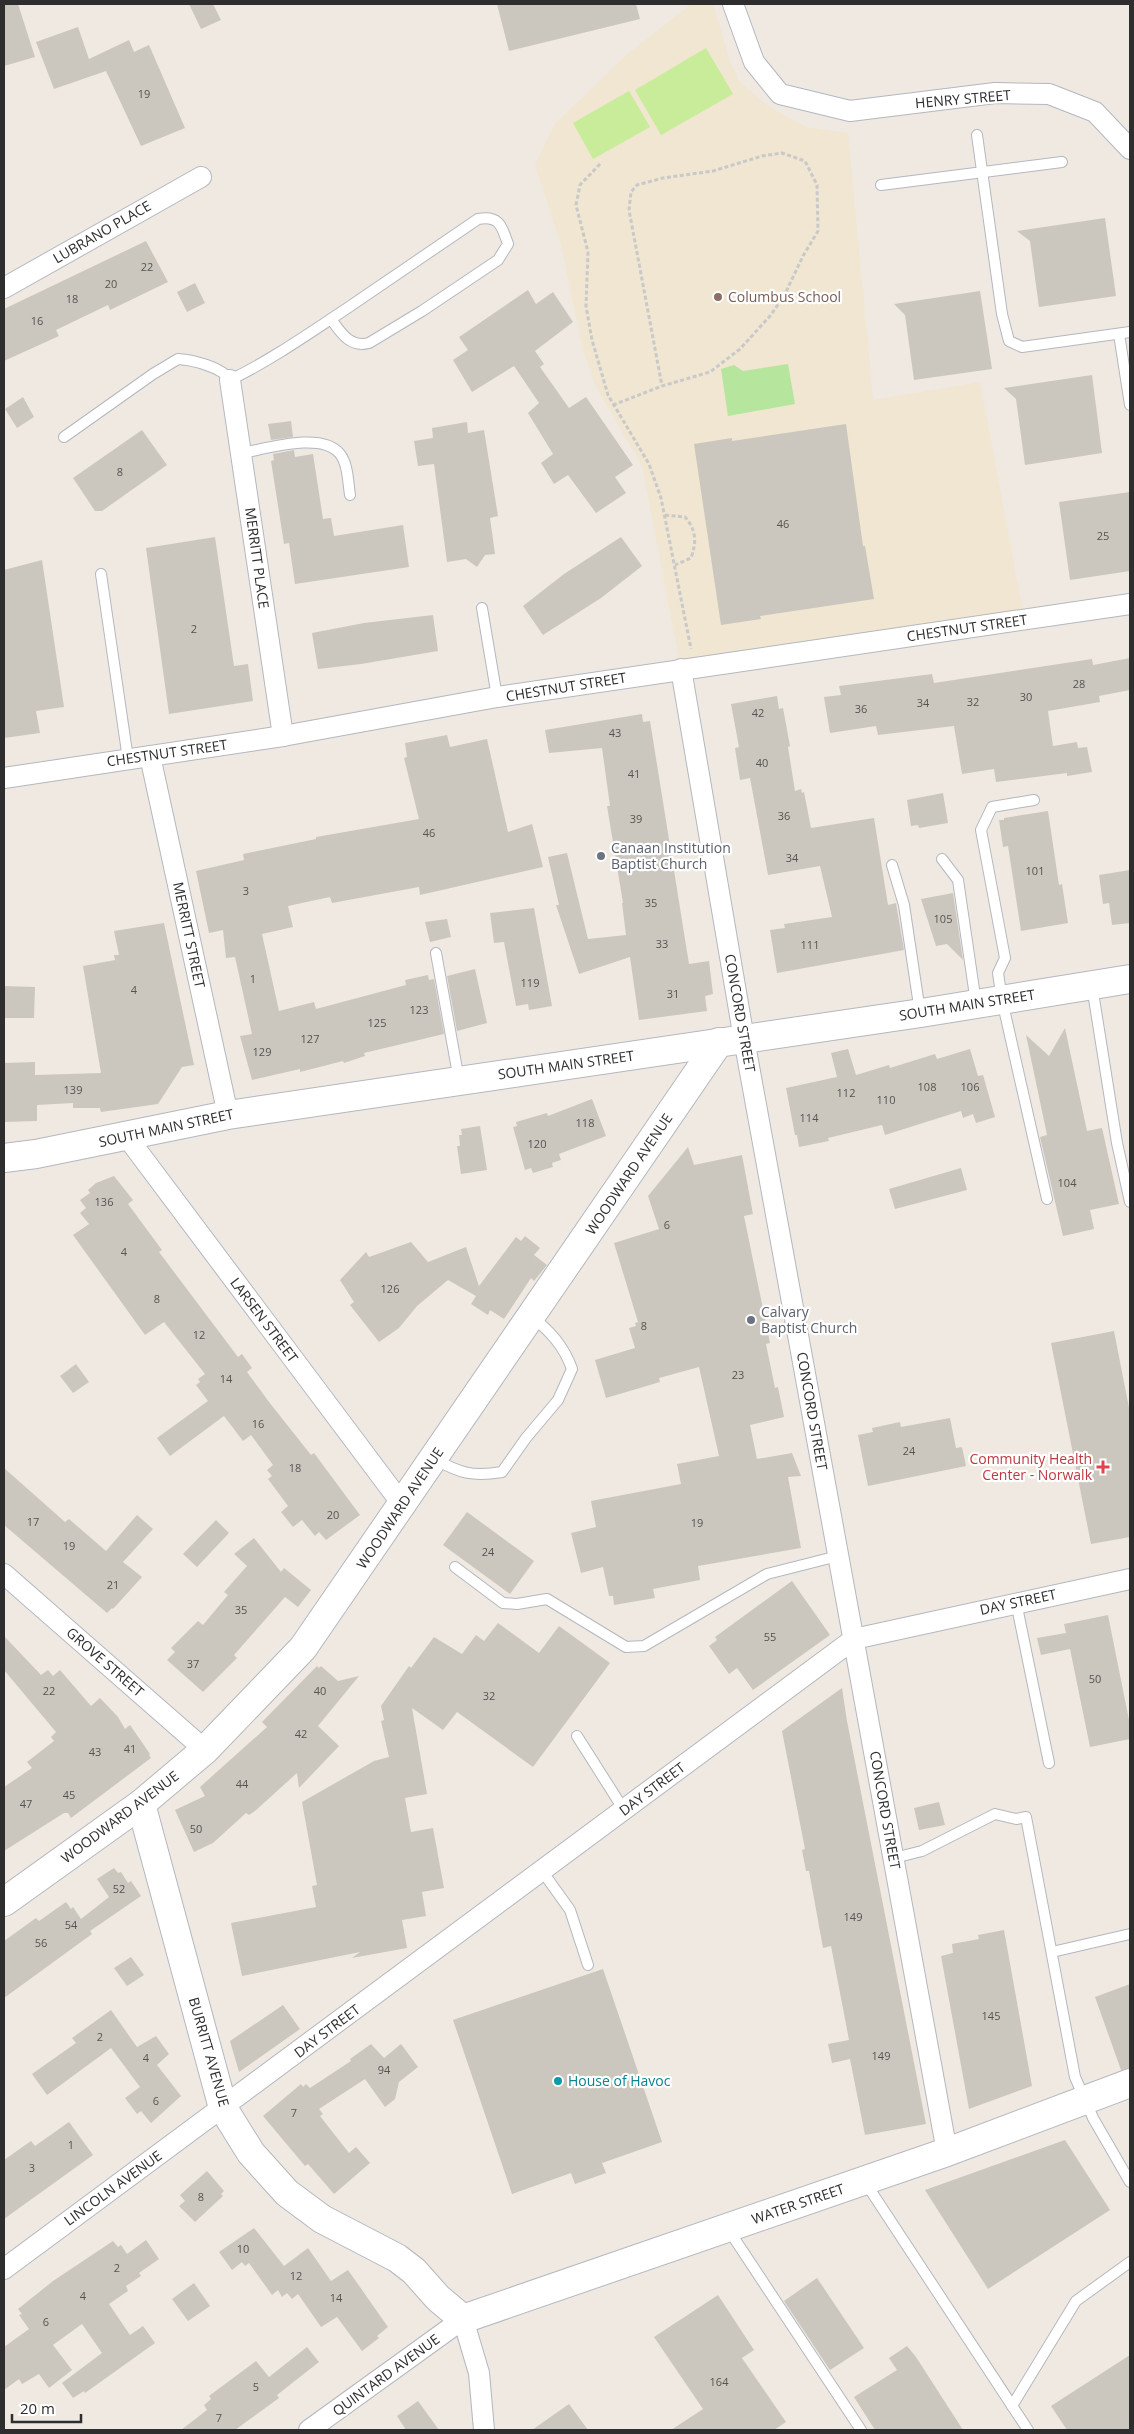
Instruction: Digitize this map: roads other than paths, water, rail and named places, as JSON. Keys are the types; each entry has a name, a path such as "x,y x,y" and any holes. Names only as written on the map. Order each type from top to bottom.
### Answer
{"main road":[{"name":"SOUTH MAIN STREET","path":"4,1158 127,1137 228,1115 920,1013 1130,979"},
{"name":"WOODWARD AVENUE","path":"4,1902 141,1804 205,1750 303,1648 531,1316 731,1040"},
{"name":"BURRITT AVENUE","path":"141,1804 223,2108 251,2153 287,2193 322,2219 397,2258 414,2271 438,2298 463,2319"},
{"name":"WATER STREET","path":"463,2319 947,2152 1130,2083"}],"street":[{"name":"HENRY STREET","path":"733,4 754,62 780,94 850,111 995,93 1049,94 1095,112 1130,149"},
{"name":"LUBRANO PLACE","path":"4,288 200,176"},
{"name":"MERRITT PLACE","path":"230,380 283,736"},
{"name":"CHESTNUT STREET","path":"4,778 283,736 497,698 688,668 1130,604"},
{"name":"CONCORD STREET","path":"688,668 731,1040 838,1556 947,2152"},
{"name":"MERRITT STREET","path":"150,756 228,1115"},
{"name":"LARSEN STREET","path":"127,1137 402,1504"},
{"name":"GROVE STREET","path":"4,1574 205,1750"},
{"name":"DAY STREET","path":"223,2108 854,1639 1016,1602 1130,1580"},
{"name":"LINCOLN AVENUE","path":"4,2268 223,2108"},
{"name":"QUINTARD AVENUE","path":"309,2430 463,2319"},
{"path":"463,2319 480,2373 484,2430"}],"lane":[{"path":"977,135 1002,314 1009,340 1022,347 1130,332"},
{"path":"881,185 982,174 1062,162"},
{"path":"64,437 153,374 178,359 216,370 225,374 230,380 258,366 331,319 478,219 491,218 499,223 508,244 498,260 422,311 369,343 360,345 353,343 342,335 331,319"},
{"path":"1119,334 1130,404"},
{"path":"242,454 312,441 326,444 340,453 345,466 350,495"},
{"path":"101,574 128,759"},
{"path":"482,608 497,698"},
{"path":"989,1002 1005,958 981,830 992,807 1034,800"},
{"path":"942,859 958,880 989,1002 1047,1199"},
{"path":"892,865 904,905 920,1013"},
{"path":"436,953 460,1080"},
{"path":"1092,985 1117,1143 1130,1202"},
{"path":"434,1458 460,1472 482,1476 502,1472 526,1438 558,1400 572,1369 566,1351 546,1328 531,1316"},
{"path":"455,1567 503,1603 517,1604 547,1599 626,1648 644,1646 767,1574 838,1556"},
{"path":"1016,1602 1049,1764"},
{"path":"577,1736 624,1810"},
{"path":"894,1858 922,1851 995,1814 1016,1819 1026,1817 1073,2070 1084,2100 1130,2182"},
{"path":"542,1871 570,1910 588,1965"},
{"path":"1052,1952 1130,1934"},
{"path":"864,2181 1028,2430"},
{"path":"727,2228 860,2430"},
{"path":"1012,2406 1076,2301 1130,2262"}],"place":[{"name":"Columbus School","path":"718,297"},
{"name":"Canaan Institution Baptist Church","path":"601,856"},
{"name":"Calvary Baptist Church","path":"751,1320"},
{"name":"Community Health Center - Norwalk","path":"1103,1467"},
{"name":"House of Havoc","path":"558,2081"}]}
